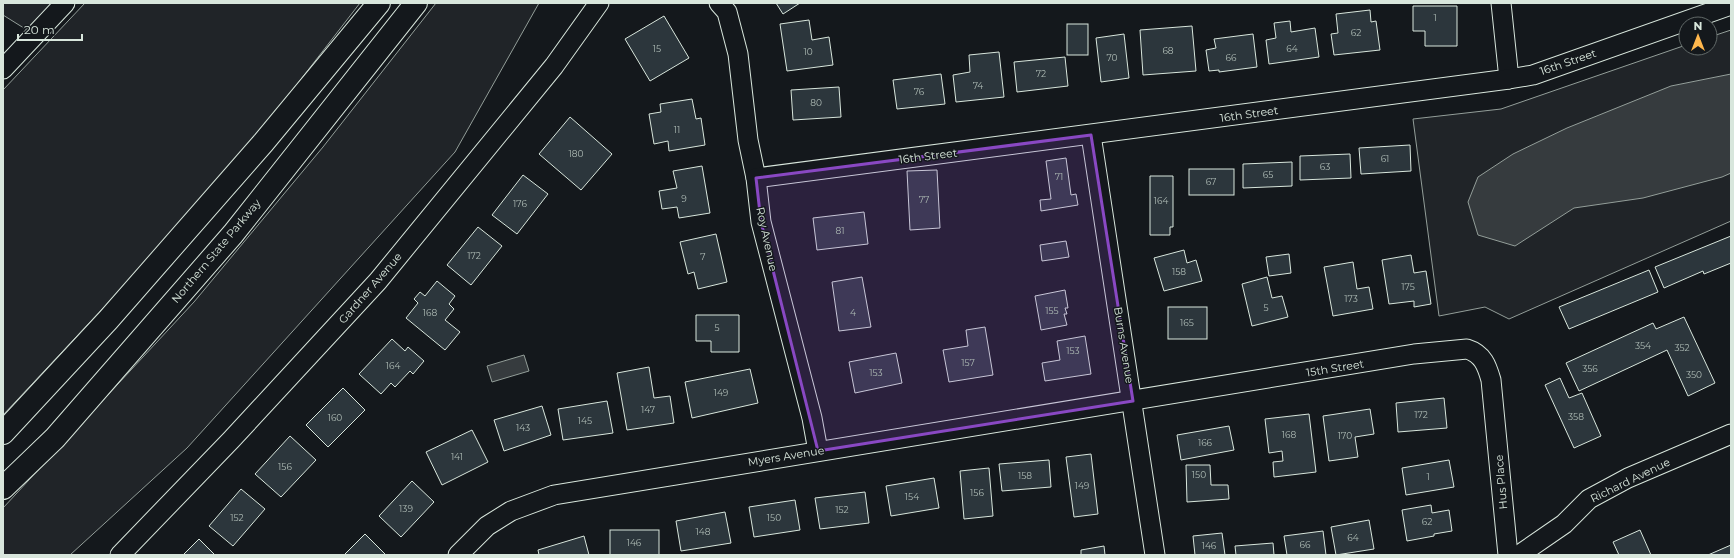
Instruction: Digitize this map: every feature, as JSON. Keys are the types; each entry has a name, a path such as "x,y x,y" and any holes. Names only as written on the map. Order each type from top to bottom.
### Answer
{"highway":[{"path":"3,434 108,320 258,148 379,3"},
{"name":"Northern State Parkway","path":"3,488 55,438 233,234 416,3"}],"street":[{"path":"3,69 65,3"},
{"name":"Gardner Avenue","path":"120,555 231,440 378,281 554,66 599,3"},
{"name":"Roy Avenue","path":"719,3 726,12 738,54 748,140 756,178 761,222 812,418 818,451"},
{"path":"1501,3 1509,79"},
{"name":"16th Street","path":"756,178 1091,135 1533,75 1731,5"},
{"name":"Burns Avenue","path":"1091,135 1155,555"},
{"name":"15th Street","path":"1132,401 1414,354 1467,349 1474,351 1486,362 1491,380 1494,409"},
{"name":"Myers Avenue","path":"458,555 487,526 511,511 554,495 1132,401"},
{"name":"Hus Place","path":"1494,409 1508,555"},
{"name":"Richard Avenue","path":"1519,555 1564,524 1589,499 1628,478 1731,434"}],"highlighted area":[{"path":"1091,135 1133,401 818,451 761,222 756,178"}],"shaded area":[{"path":"3,3 65,3 35,35 3,15"},
{"path":"85,3 360,3 281,105 179,227 3,415 3,90"},
{"path":"436,3 539,3 455,152 187,448 70,555 3,555 3,508 194,302 323,147"},
{"path":"1731,30 1731,221 1509,319 1485,307 1439,316 1413,119 1501,109 1678,48 1678,56 1718,56 1718,34"},
{"path":"1731,74 1731,173 1722,177 1643,198 1574,208 1515,246 1478,235 1468,202 1478,177 1513,154 1567,128 1671,86"},
{"path":"524,355 529,371 492,382 487,366"}],"building":[{"path":"776,3 800,3 783,14"},
{"path":"1413,6 1457,6 1457,46 1425,46 1425,31 1413,31"},
{"path":"1370,10 1371,22 1376,21 1380,50 1334,55 1331,34 1338,33 1336,14"},
{"path":"664,16 689,58 650,81 625,39"},
{"path":"809,20 812,40 829,37 833,65 787,71 780,24"},
{"path":"1290,21 1291,32 1315,28 1319,57 1269,64 1266,40 1276,38 1274,23"},
{"path":"1067,24 1088,24 1088,55 1067,55"},
{"path":"1192,26 1196,71 1143,75 1140,30"},
{"path":"1124,34 1129,78 1101,82 1096,38"},
{"path":"1253,34 1257,67 1219,72 1219,70 1209,71 1206,50 1216,48 1214,39"},
{"path":"999,52 1004,97 956,102 953,75 970,72 969,55"},
{"path":"1065,57 1068,86 1017,92 1014,62"},
{"path":"941,74 945,104 897,109 893,80"},
{"path":"839,87 841,117 793,120 791,90"},
{"path":"692,99 696,119 701,118 705,145 669,151 668,141 654,144 649,114 661,112 660,104"},
{"path":"570,117 612,154 581,190 539,154"},
{"path":"1410,145 1411,171 1361,174 1359,148"},
{"path":"1350,154 1351,178 1300,180 1300,156"},
{"path":"1066,158 1071,195 1076,194 1078,205 1041,211 1040,200 1051,199 1046,161"},
{"path":"1292,162 1292,186 1243,188 1243,164"},
{"path":"702,166 710,213 679,218 677,207 662,209 659,191 677,188 673,171"},
{"path":"1189,169 1234,169 1234,195 1189,195"},
{"path":"937,170 940,228 910,230 907,171"},
{"path":"523,175 548,194 517,234 492,215"},
{"path":"1150,176 1173,176 1173,227 1170,227 1170,235 1150,235"},
{"path":"864,212 868,244 817,250 813,218"},
{"path":"478,227 502,246 471,285 447,265"},
{"path":"716,234 727,282 698,289 694,272 688,274 680,242"},
{"path":"1731,236 1731,263 1704,274 1703,271 1664,288 1655,267"},
{"path":"1066,241 1069,257 1042,261 1040,245"},
{"path":"1184,250 1187,263 1196,260 1202,281 1164,291 1154,258"},
{"path":"1289,254 1291,273 1269,276 1266,257"},
{"path":"1411,255 1414,273 1426,271 1431,304 1414,307 1414,301 1389,304 1382,260"},
{"path":"1353,262 1357,289 1369,287 1373,309 1333,316 1324,267"},
{"path":"1649,270 1658,292 1569,329 1559,307"},
{"path":"862,277 871,327 839,331 832,282"},
{"path":"1267,277 1272,298 1282,296 1288,317 1252,326 1242,284"},
{"path":"437,281 455,296 449,304 454,309 445,320 460,332 445,350 406,318 418,303 414,299 420,292 425,296"},
{"path":"1065,290 1068,308 1065,308 1067,314 1064,314 1067,325 1041,330 1035,296"},
{"path":"1168,307 1207,307 1207,339 1168,339"},
{"path":"696,315 739,315 739,352 711,352 711,341 696,341"},
{"path":"1684,317 1715,383 1688,396 1667,350 1579,391 1566,363 1653,323 1656,329"},
{"path":"985,327 993,375 949,382 943,350 968,346 966,330"},
{"path":"1085,336 1091,374 1045,381 1042,363 1060,360 1057,341"},
{"path":"392,339 405,351 408,347 424,361 413,374 410,371 395,387 391,383 381,394 359,374"},
{"path":"896,353 902,383 855,393 849,362"},
{"path":"649,367 654,398 670,396 674,423 627,430 617,373"},
{"path":"750,369 758,403 692,418 685,382"},
{"path":"1560,378 1569,398 1582,393 1601,436 1574,448 1545,385"},
{"path":"343,388 365,410 328,447 306,425"},
{"path":"1444,398 1447,428 1398,432 1396,403"},
{"path":"607,401 613,433 563,440 558,409"},
{"path":"542,406 551,435 504,451 494,420"},
{"path":"1370,409 1374,434 1355,437 1358,457 1329,461 1323,416"},
{"path":"1309,414 1316,472 1274,477 1273,462 1283,461 1282,451 1269,453 1265,419"},
{"path":"1229,426 1234,450 1181,460 1177,435"},
{"path":"472,430 488,462 442,485 426,452"},
{"path":"290,436 316,460 281,497 255,474"},
{"path":"1091,454 1098,514 1074,517 1066,457"},
{"path":"1049,460 1051,487 1002,491 999,464"},
{"path":"1449,460 1454,487 1406,495 1402,468"},
{"path":"1186,465 1210,465 1211,485 1228,485 1229,499 1187,502"},
{"path":"989,468 993,516 964,519 960,471"},
{"path":"934,478 939,508 891,516 886,486"},
{"path":"412,481 434,502 401,537 379,516"},
{"path":"241,489 265,509 233,546 209,526"},
{"path":"865,492 869,523 820,529 815,498"},
{"path":"795,500 800,530 754,537 749,507"},
{"path":"1431,505 1432,513 1449,510 1452,531 1407,541 1402,510"},
{"path":"725,512 731,543 681,551 676,521"},
{"path":"1369,520 1374,549 1336,555 1331,527"},
{"path":"610,530 659,530 659,555 610,555"},
{"path":"1640,530 1651,555 1619,555 1613,542"},
{"path":"1323,531 1326,555 1287,555 1284,536"},
{"path":"1222,533 1225,555 1195,555 1193,536"},
{"path":"365,534 386,555 344,555"},
{"path":"584,536 589,555 539,555 538,550"},
{"path":"199,539 215,555 183,555"},
{"path":"1273,543 1274,555 1236,555 1235,546"},
{"path":"1731,545 1731,555 1708,555"},
{"path":"1104,546 1105,555 1081,555 1081,550"}]}
